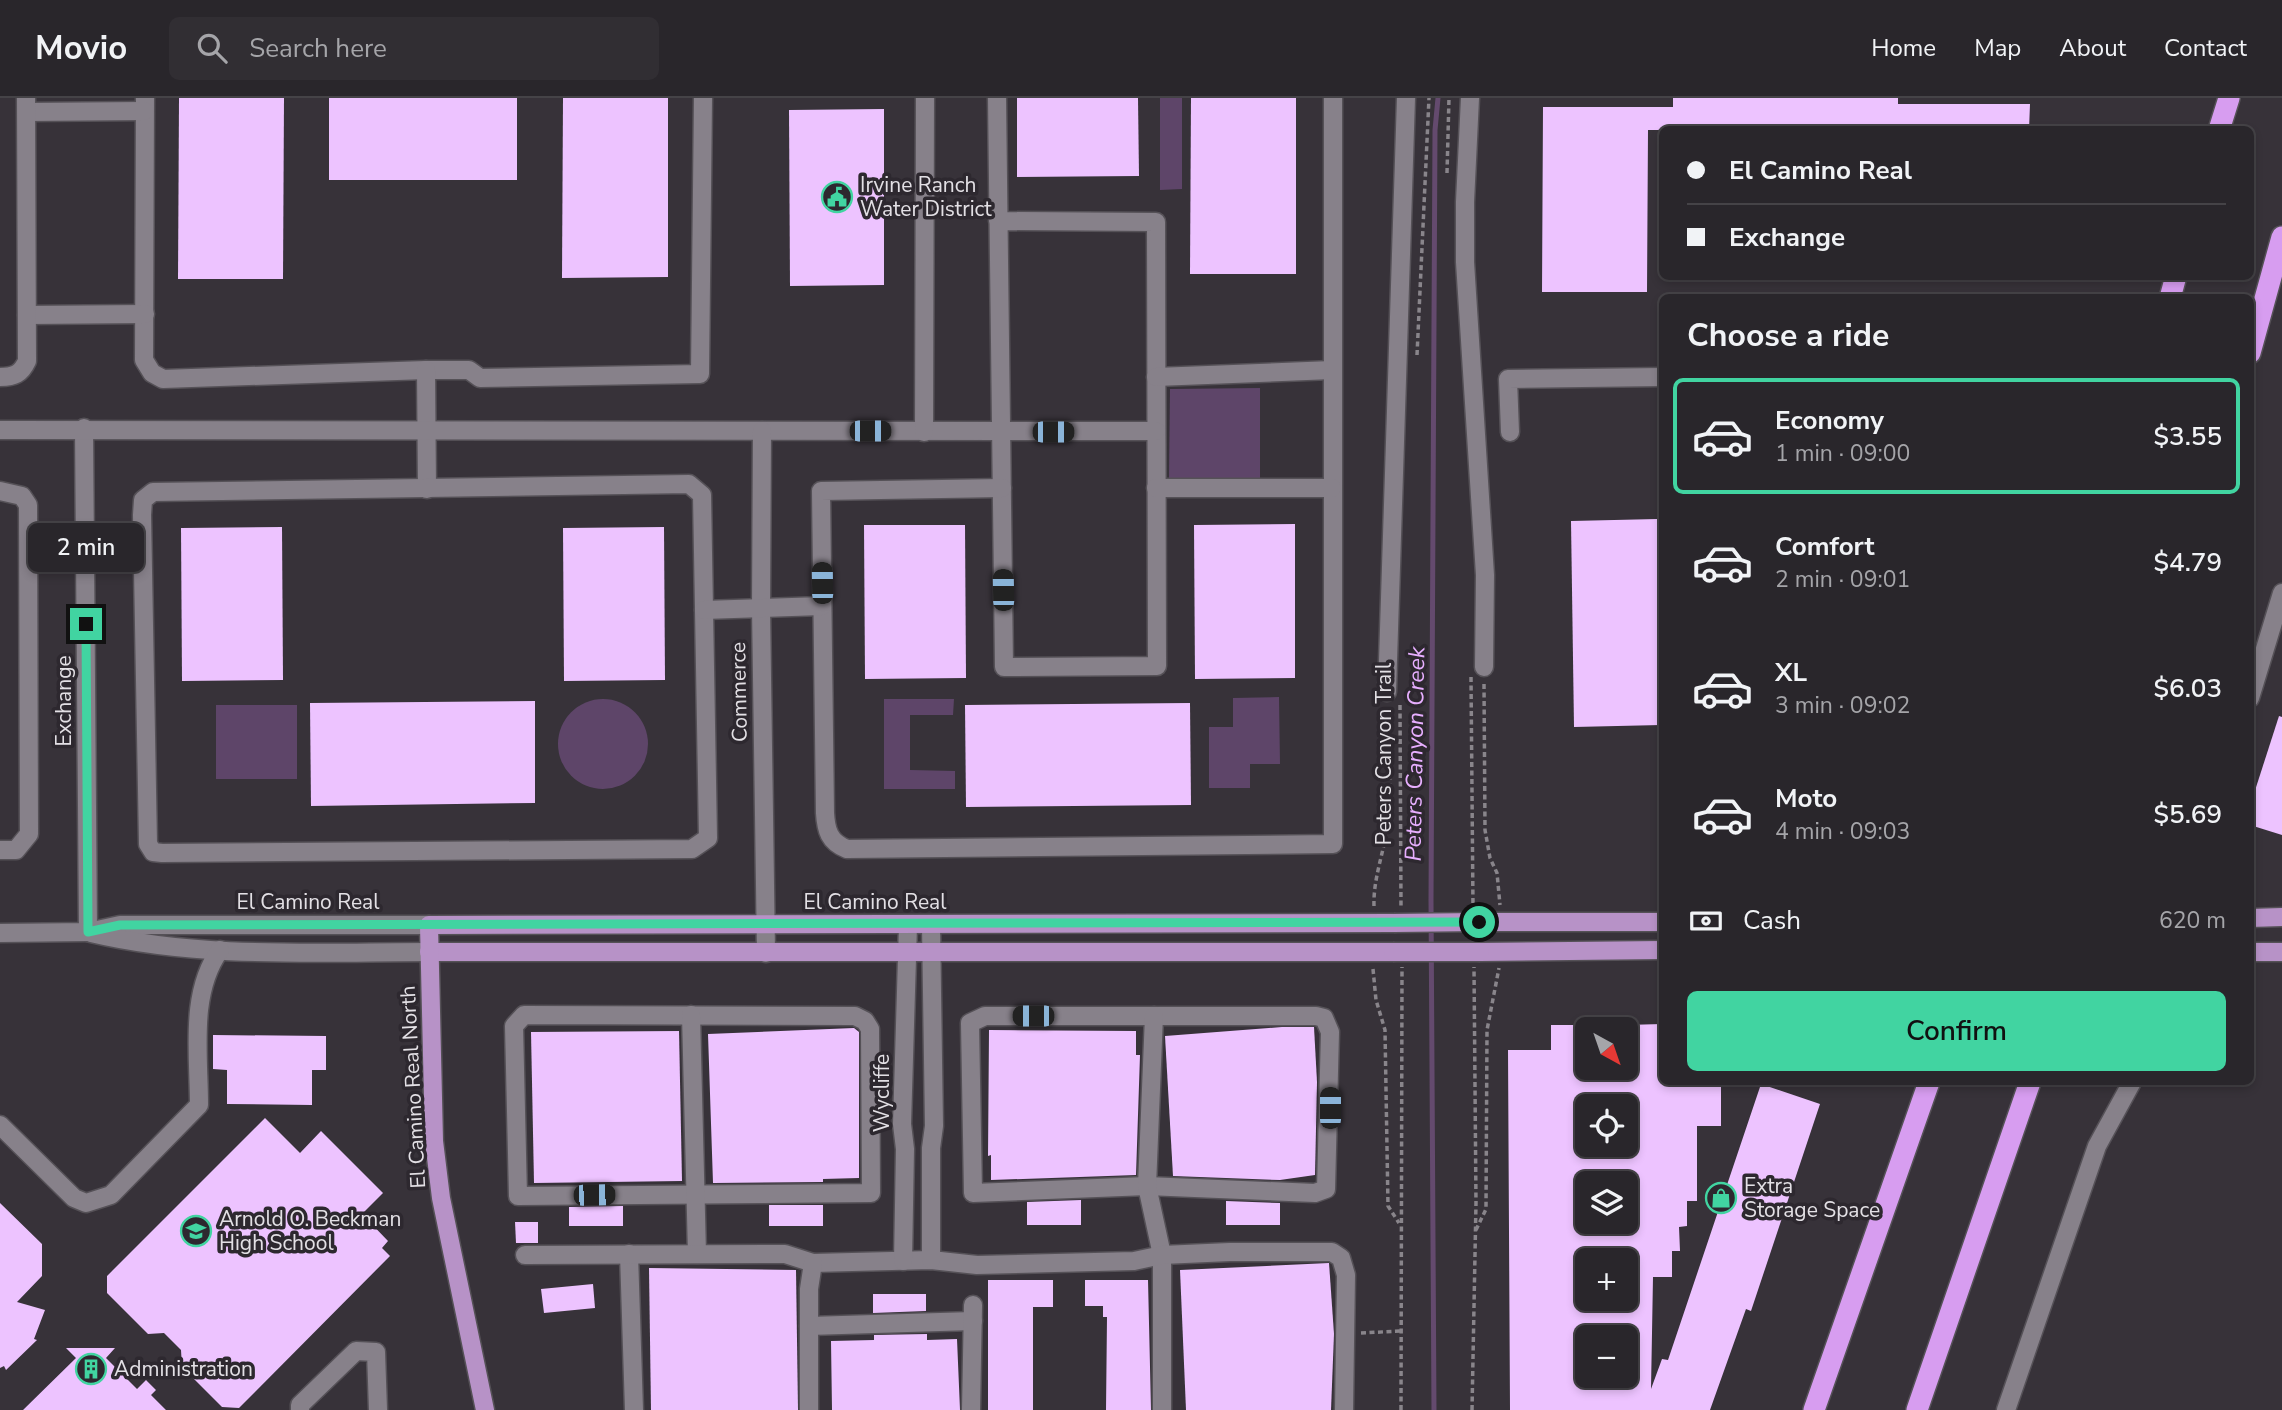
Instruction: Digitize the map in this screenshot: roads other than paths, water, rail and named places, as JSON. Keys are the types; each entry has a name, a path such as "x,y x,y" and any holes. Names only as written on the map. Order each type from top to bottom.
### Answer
{"highway":[{"path":"2220,126 2229,98"},
{"path":"2254,338 2282,237"},
{"path":"1814,1410 1927,1085"},
{"path":"1917,1410 2029,1085"}],"main road":[{"path":"2254,918 2282,917"},
{"name":"El Camino Real","path":"429,925 931,925 1397,918 1479,922 1659,922"},
{"name":"El Camino Real North","path":"429,925 434,1140 441,1198 484,1410"},
{"name":"El Camino Real","path":"429,952 932,953 1398,959 1480,952 1659,950"},
{"path":"2254,952 2282,952"}],"street":[{"path":"0,377 12,377 22,371 27,361 27,105 145,104 144,360 152,373 163,379 426,370 470,370 480,378 700,374 703,98"},
{"path":"923,432 925,98"},
{"path":"997,98 998,221 1004,667 1157,666 1156,222 998,221"},
{"path":"1002,488 821,491 826,826 829,837 837,845 847,849 1333,844 1333,98"},
{"path":"1393,693 1406,98"},
{"path":"1470,98 1465,262 1485,575 1484,667"},
{"path":"27,315 145,314"},
{"path":"426,370 427,489"},
{"path":"1156,377 1332,370"},
{"path":"1510,432 1508,379 1659,377"},
{"name":"Exchange","path":"85,428 88,932"},
{"path":"0,430 1156,431"},
{"name":"Commerce","path":"762,431 761,607 766,953"},
{"path":"689,484 702,495 704,610 708,838 692,849 153,852 148,844 143,500 153,492 689,484"},
{"path":"1157,488 1332,488"},
{"path":"0,492 22,496 28,505 29,834 16,850 0,850"},
{"path":"2254,685 2282,593"},
{"path":"704,610 822,606"},
{"name":"El Camino Real","path":"0,933 88,932 120,925 429,925"},
{"name":"Wycliffe","path":"903,1261 905,1149 902,1124 908,925"},
{"path":"931,925 934,1126 931,1148 931,1260"},
{"name":"El Camino Real","path":"88,932 123,940 220,950 429,952"},
{"path":"0,1125 74,1198 86,1203 111,1195 200,1105 199,1014 206,970 220,950"},
{"path":"524,1015 691,1015 855,1016 865,1021 870,1029 871,1193 696,1194 518,1196 514,1026 517,1019 524,1015"},
{"path":"691,1015 697,1254"},
{"path":"985,1016 1324,1018 1331,1032 1329,1183 1326,1189 1315,1193 1147,1186 973,1194 970,1023 985,1016"},
{"path":"1154,1016 1147,1186 1162,1255 1162,1410"},
{"path":"2006,1410 2097,1146 2130,1085"},
{"path":"905,1149 931,1148"},
{"path":"526,1255 785,1254 813,1263 931,1260 977,1265 1134,1261 1162,1255 1332,1252 1341,1258 1346,1275 1344,1410"},
{"path":"629,1254 634,1410"},
{"path":"808,1410 809,1289 813,1263"},
{"path":"809,1326 973,1313 971,1410"},
{"path":"300,1410 300,1405 316,1388 356,1351 376,1352 378,1410"}],"waterway":[{"name":"Peters Canyon Creek","path":"1434,1410 1431,900 1435,130 1438,98"}],"place":[{"name":"Irvine Ranch Water District","path":"837,197"},
{"name":"Extra Storage Space","path":"1721,1198"},
{"name":"Arnold O. Beckman High School","path":"196,1231"},
{"name":"Administration","path":"91,1369"}]}
